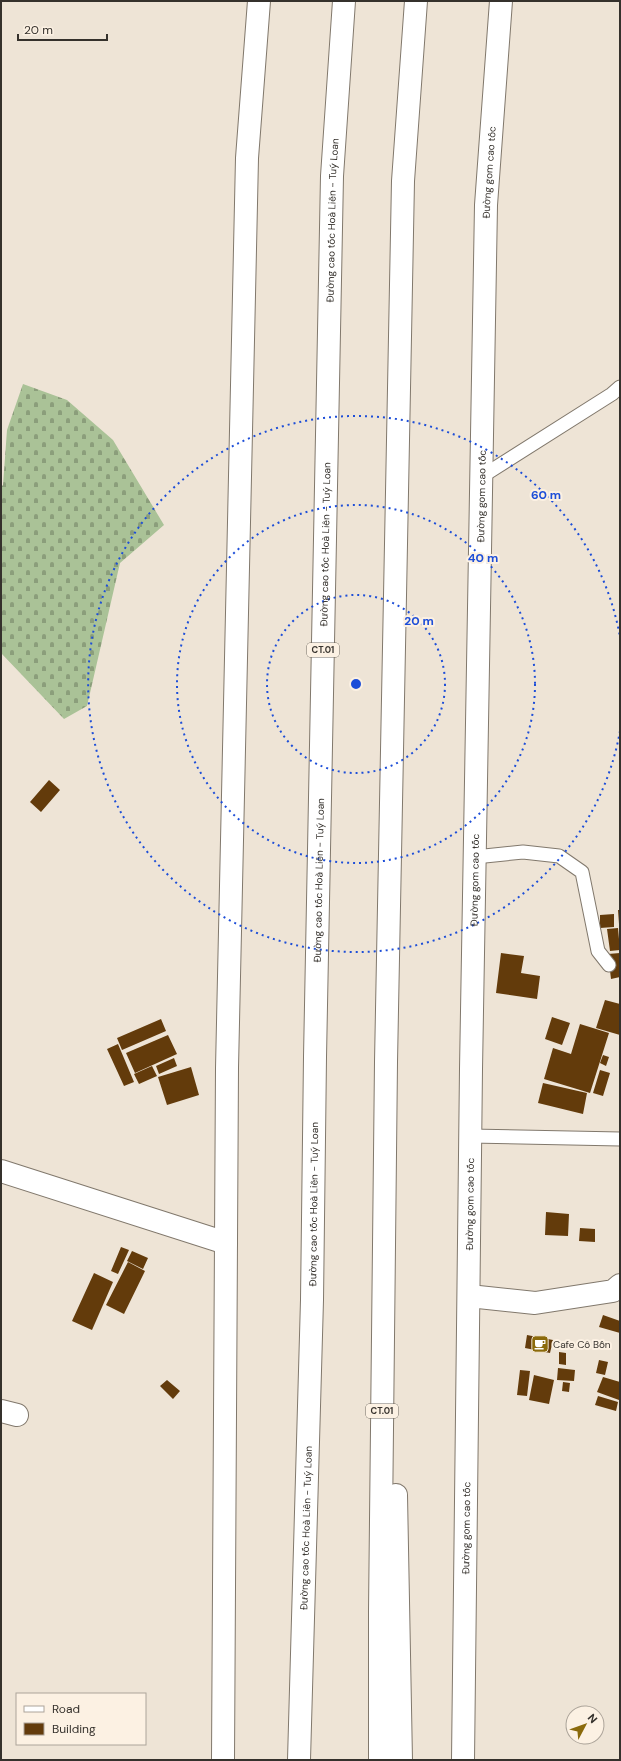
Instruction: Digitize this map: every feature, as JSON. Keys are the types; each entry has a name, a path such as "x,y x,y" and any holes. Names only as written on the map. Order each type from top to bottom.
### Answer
{"main road":[{"path":"223,1760 227,1060 247,158 259,1"},
{"name":"Đường cao tốc Hoà Liên - Tuý Loan","path":"299,1760 312,1300 315,1050 332,176 344,1"},
{"name":"CT.01","path":"380,1760 380,1612 386,1062 403,181 416,1"},
{"name":"Đường gom cao tốc","path":"463,1760 470,1136 486,205 501,1"},
{"path":"386,1062 401,1760"},
{"path":"1,1171 226,1243"},
{"path":"469,1296 535,1303 613,1291 620,1284"},
{"path":"285,1760 312,1300"}],"lane":[{"path":"481,477 620,387"},
{"path":"475,857 523,852 559,856 582,872 598,951 609,965"},
{"path":"470,1136 620,1139"}],"green space":[{"path":"23,384 67,400 113,440 164,525 120,563 87,706 64,719 1,653 1,487 3,485 7,430"}],"building":[{"path":"49,780 60,790 41,812 30,802"},
{"path":"618,910 620,910 619,924"},
{"path":"614,914 614,927 600,928 600,915"},
{"path":"618,928 620,950 610,951 607,929"},
{"path":"501,953 524,956 521,973 540,976 537,999 496,993"},
{"path":"620,953 620,977 611,979 608,954"},
{"path":"605,1000 620,1004 620,1035 596,1028"},
{"path":"552,1017 570,1023 562,1045 545,1039"},
{"path":"161,1019 166,1031 122,1050 117,1038"},
{"path":"580,1024 609,1033 590,1093 544,1079 553,1048 571,1054"},
{"path":"168,1035 177,1054 135,1073 126,1053"},
{"path":"118,1044 134,1082 124,1086 107,1049"},
{"path":"603,1055 609,1057 606,1066 600,1063"},
{"path":"174,1058 177,1066 159,1074 156,1066"},
{"path":"152,1066 157,1076 139,1084 134,1074"},
{"path":"191,1067 199,1095 167,1105 158,1077"},
{"path":"600,1070 610,1073 603,1096 593,1093"},
{"path":"543,1083 587,1093 583,1114 538,1103"},
{"path":"546,1212 569,1214 568,1236 545,1235"},
{"path":"580,1228 595,1229 595,1242 579,1241"},
{"path":"121,1247 129,1250 118,1274 111,1271"},
{"path":"132,1251 148,1258 143,1269 127,1261"},
{"path":"128,1262 145,1271 124,1314 106,1305"},
{"path":"94,1273 113,1282 92,1330 72,1321"},
{"path":"603,1315 620,1321 620,1333 599,1327"},
{"path":"527,1335 553,1340 550,1353 525,1348"},
{"path":"559,1352 566,1353 566,1365 559,1364"},
{"path":"599,1360 608,1362 605,1375 596,1373"},
{"path":"558,1368 575,1370 574,1381 557,1380"},
{"path":"520,1370 530,1371 527,1396 517,1395"},
{"path":"534,1375 554,1380 549,1404 529,1400"},
{"path":"603,1377 620,1382 619,1400 597,1392"},
{"path":"167,1380 180,1391 173,1399 160,1386"},
{"path":"563,1382 570,1383 569,1392 562,1391"},
{"path":"598,1396 618,1402 616,1411 595,1405"}],"place":[{"name":"Cafe Cô Bốn","path":"540,1344"}]}
